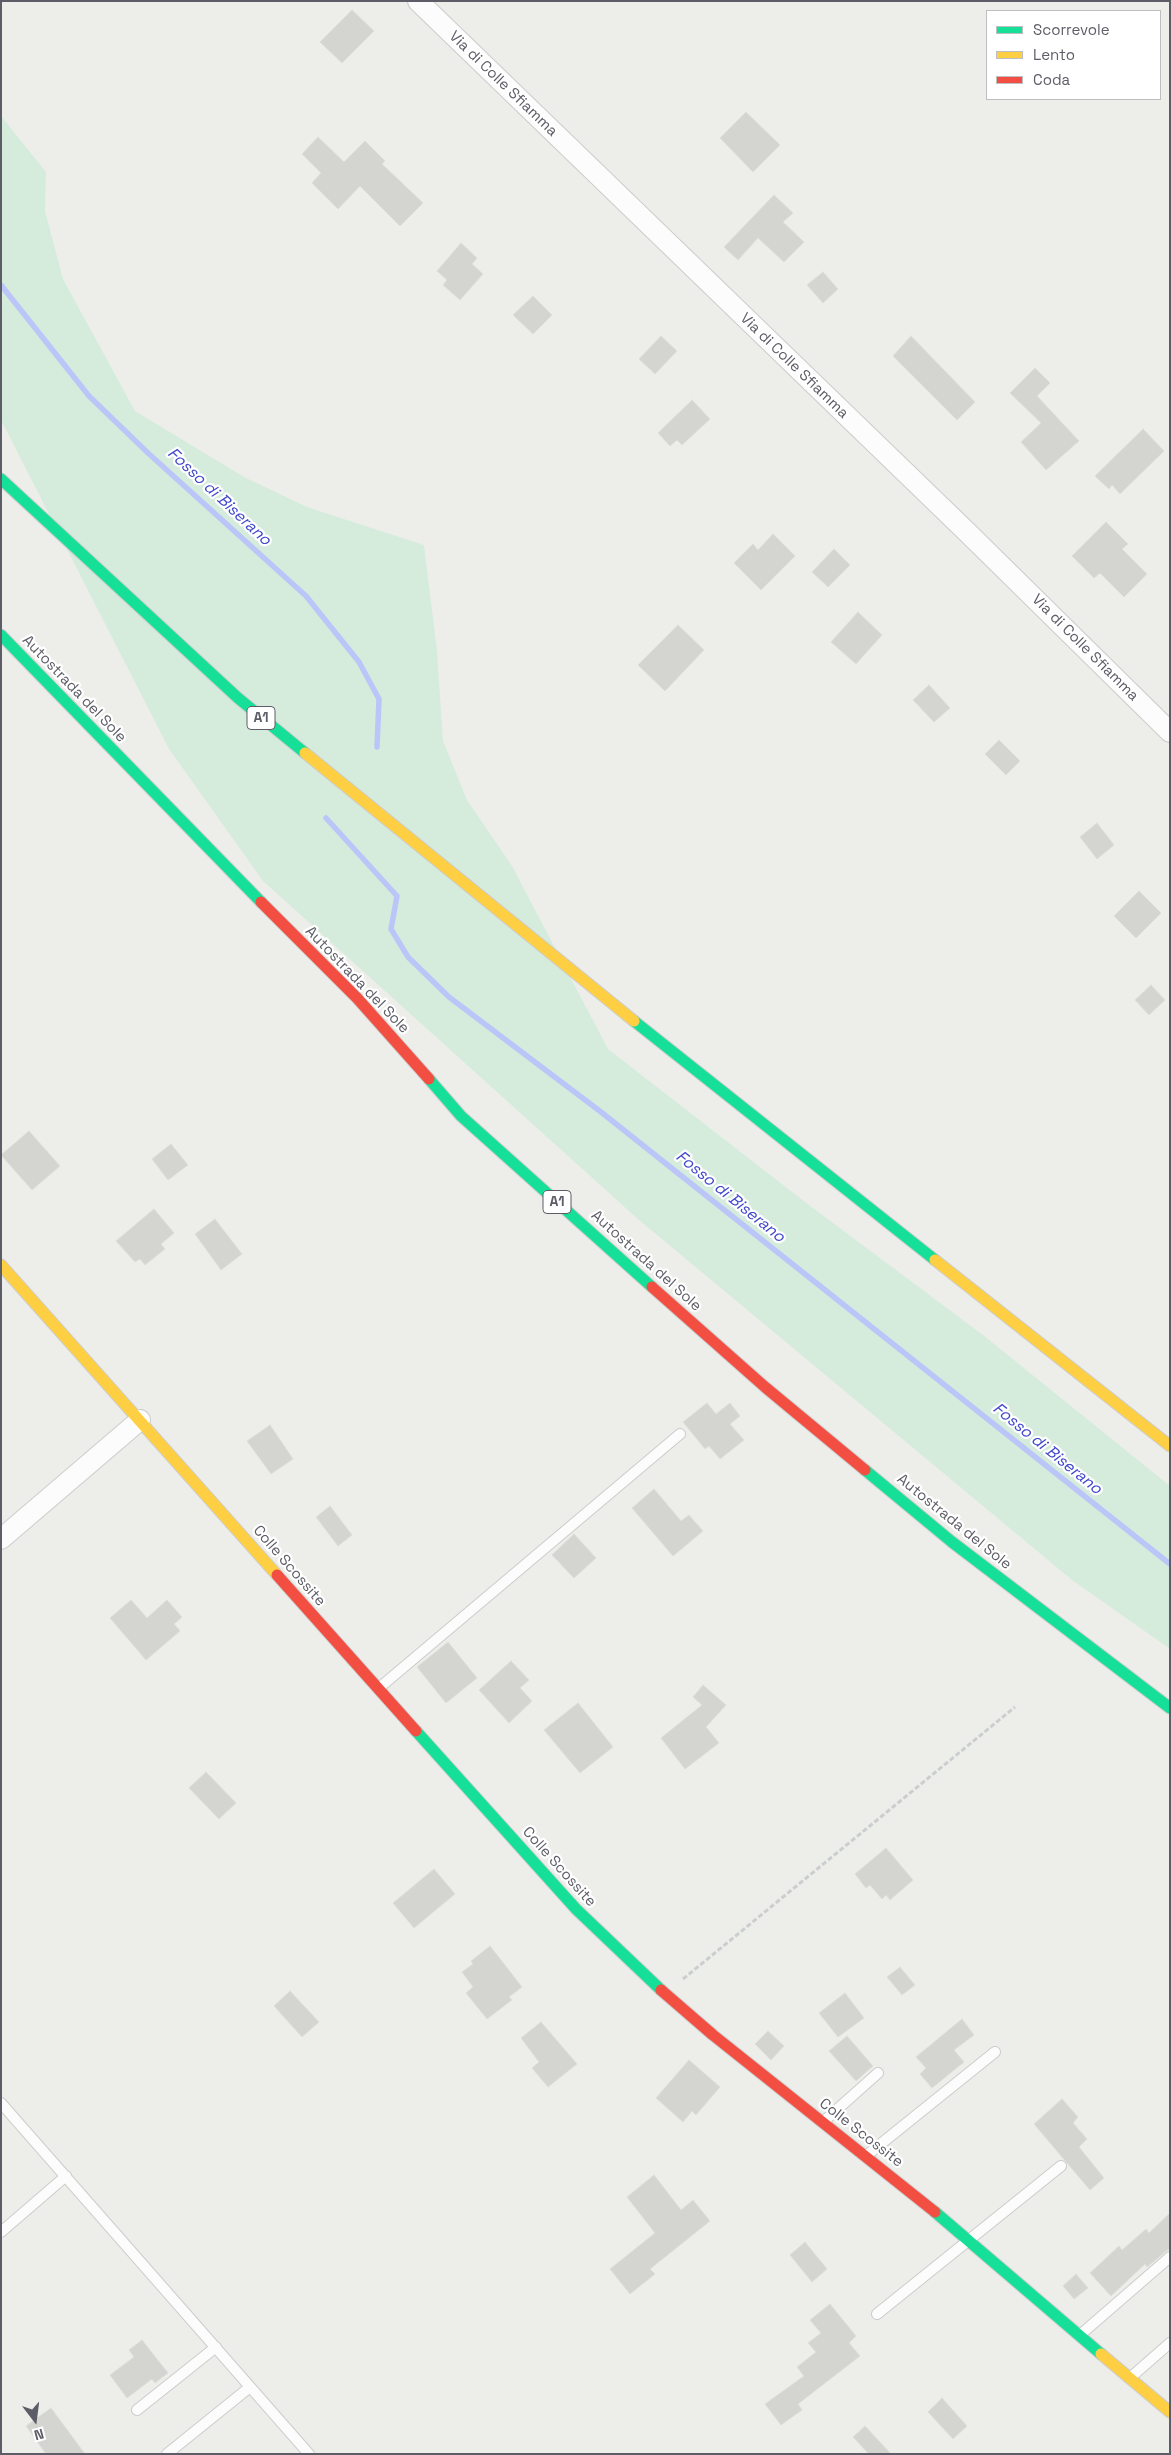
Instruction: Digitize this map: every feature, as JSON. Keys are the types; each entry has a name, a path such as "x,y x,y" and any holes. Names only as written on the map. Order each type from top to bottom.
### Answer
{"main road":[{"name":"A1","path":"1,479 238,698 534,942 1170,1446"},
{"name":"Autostrada del Sole","path":"1,635 234,875 357,998 461,1116 765,1387 952,1542 1170,1708"},
{"name":"Colle Scossite","path":"1,1265 576,1909 665,1994 866,2156 1080,2334 1170,2412"}],"street":[{"name":"Via di Colle Sfiamma","path":"418,1 968,533 1170,732"},
{"path":"1,1539 140,1420"}],"lane":[{"path":"378,1689 680,1434"},
{"path":"866,2156 995,2052"},
{"path":"823,2122 878,2072"},
{"path":"1,2103 309,2454"},
{"path":"877,2314 1061,2166"},
{"path":"1,2232 66,2176"},
{"path":"1080,2334 1170,2257"},
{"path":"1131,2378 1170,2343"},
{"path":"137,2410 216,2347"},
{"path":"167,2454 250,2387"}],"path":[{"path":"665,1994 1015,1707"}],"green space":[{"path":"1,116 46,172 45,211 63,279 135,411 244,477 307,507 424,545 437,651 443,741 467,800 512,866 608,1049 805,1202 983,1335 1170,1486 1170,1649 1072,1580 639,1220 263,881 169,749 1,420"}],"building":[{"path":"352,10 374,31 342,63 320,42"},
{"path":"746,112 780,145 753,172 720,138"},
{"path":"318,137 344,162 365,141 385,161 382,164 423,203 400,226 360,186 338,209 312,183 321,173 302,154"},
{"path":"774,195 793,213 783,222 804,242 784,262 758,238 738,260 724,247"},
{"path":"461,243 477,258 472,264 483,274 460,300 443,285 447,280 437,271"},
{"path":"823,272 838,289 823,303 807,285"},
{"path":"533,296 552,315 533,334 513,315"},
{"path":"661,336 677,351 655,374 639,359"},
{"path":"911,336 975,402 957,420 893,356"},
{"path":"1035,368 1050,383 1037,396 1079,441 1046,470 1021,442 1041,423 1010,393"},
{"path":"692,400 710,419 682,445 677,440 670,446 658,433"},
{"path":"1143,429 1164,451 1120,494 1112,485 1109,489 1095,476"},
{"path":"1106,522 1128,544 1122,549 1147,574 1124,597 1100,573 1094,578 1072,556"},
{"path":"773,534 795,556 761,590 734,563 753,544 758,550"},
{"path":"834,549 850,565 828,587 812,572"},
{"path":"858,612 882,635 856,664 831,642"},
{"path":"678,625 704,650 665,691 638,665"},
{"path":"929,685 950,708 934,722 913,700"},
{"path":"999,740 1020,761 1006,775 985,754"},
{"path":"1097,823 1114,845 1097,859 1080,837"},
{"path":"1139,891 1161,913 1136,938 1114,916"},
{"path":"1151,985 1165,1000 1149,1015 1135,1000"},
{"path":"29,1131 60,1166 32,1190 1,1155"},
{"path":"171,1144 188,1165 168,1180 152,1159"},
{"path":"154,1209 174,1233 161,1244 165,1249 145,1265 140,1259 135,1262 116,1241"},
{"path":"215,1219 242,1254 221,1270 195,1234"},
{"path":"707,1403 716,1414 730,1403 740,1416 730,1424 744,1440 720,1459 709,1446 705,1449 683,1422"},
{"path":"270,1425 293,1459 271,1474 247,1441"},
{"path":"654,1489 681,1521 689,1515 703,1531 673,1556 632,1508"},
{"path":"330,1506 352,1535 338,1546 316,1517"},
{"path":"574,1534 596,1558 574,1578 552,1555"},
{"path":"131,1600 147,1618 167,1600 182,1617 174,1624 180,1631 146,1660 110,1618"},
{"path":"448,1642 477,1678 446,1703 417,1667"},
{"path":"511,1661 529,1680 520,1688 532,1701 509,1723 479,1690"},
{"path":"703,1685 726,1705 706,1727 719,1743 685,1769 661,1738 702,1705 693,1697"},
{"path":"578,1703 613,1747 580,1773 544,1730"},
{"path":"206,1772 236,1803 219,1819 189,1788"},
{"path":"886,1848 913,1880 890,1900 886,1895 882,1899 870,1885 866,1888 855,1874"},
{"path":"434,1869 455,1894 414,1928 393,1903"},
{"path":"490,1946 522,1987 509,1997 512,2000 487,2019 466,1993 473,1987 462,1972 473,1964 471,1961"},
{"path":"900,1967 915,1985 902,1995 887,1977"},
{"path":"290,1991 319,2022 302,2037 274,2006"},
{"path":"845,1993 864,2018 838,2037 819,2013"},
{"path":"962,2019 974,2035 954,2050 964,2062 932,2088 920,2074 926,2068 916,2057"},
{"path":"541,2022 577,2064 548,2087 532,2068 539,2062 521,2038"},
{"path":"768,2031 784,2046 771,2060 755,2044"},
{"path":"847,2036 873,2066 856,2081 829,2051"},
{"path":"689,2060 720,2087 696,2115 692,2111 683,2122 656,2098"},
{"path":"1062,2099 1078,2117 1073,2123 1087,2139 1079,2147 1104,2178 1090,2190 1034,2124"},
{"path":"654,2175 681,2210 693,2200 710,2221 650,2269 655,2274 630,2294 610,2269 655,2233 627,2197"},
{"path":"1170,2213 1170,2248 1147,2267 1145,2264 1111,2296 1090,2273 1119,2246 1122,2250 1146,2229 1149,2233"},
{"path":"805,2242 827,2269 812,2282 790,2255"},
{"path":"1076,2274 1088,2288 1074,2299 1063,2286"},
{"path":"830,2304 856,2336 849,2343 860,2356 798,2404 802,2410 781,2425 765,2404 804,2376 797,2367 816,2352 808,2343 821,2333 810,2320"},
{"path":"142,2340 168,2373 155,2383 152,2379 127,2398 110,2375 134,2357 129,2350"},
{"path":"942,2398 967,2426 953,2439 928,2412"},
{"path":"51,2408 85,2454 46,2454 26,2426"},
{"path":"865,2426 891,2454 869,2454 853,2437"}],"waterway":[{"name":"Fosso di Biserano","path":"1,285 89,396 148,453 306,596 359,662 379,699 377,747"},
{"name":"Fosso di Biserano","path":"326,818 397,896 391,929 408,957 449,997 601,1112 1170,1564"}],"traffic: fast":[{"path":"1,479 238,698 305,753"},
{"path":"1,635 261,902"},
{"path":"634,1021 935,1260"},
{"path":"429,1079 461,1116 652,1287"},
{"path":"865,1470 952,1542 1170,1708"},
{"path":"416,1731 576,1909 661,1990"},
{"path":"935,2212 1101,2354"}],"traffic: slow":[{"path":"305,753 634,1021"},
{"path":"935,1260 1170,1446"},
{"path":"1,1265 277,1575"},
{"path":"1101,2354 1170,2412"}],"traffic: jam":[{"path":"261,902 357,998 429,1079"},
{"path":"652,1287 765,1387 865,1470"},
{"path":"277,1575 416,1731"},
{"path":"661,1990 713,2035 935,2212"}]}
